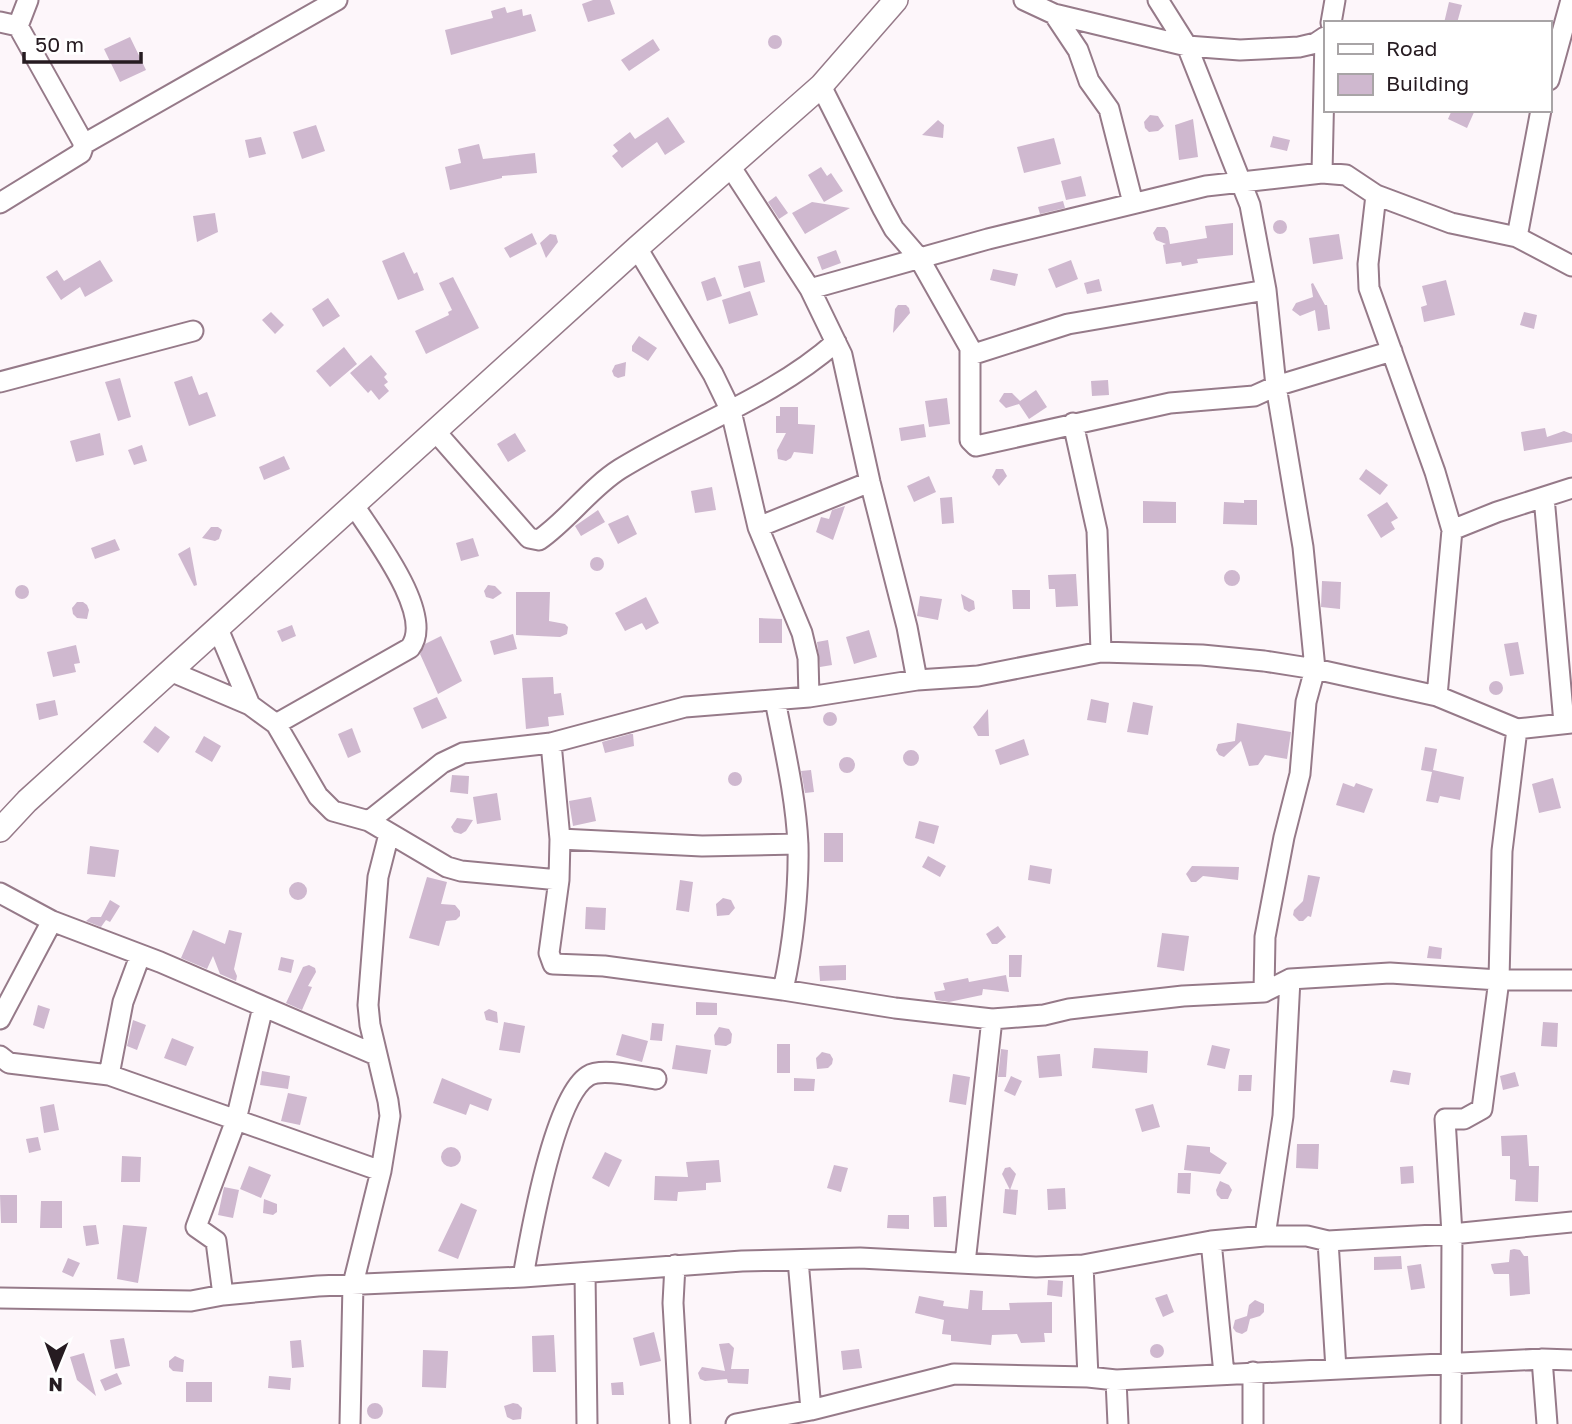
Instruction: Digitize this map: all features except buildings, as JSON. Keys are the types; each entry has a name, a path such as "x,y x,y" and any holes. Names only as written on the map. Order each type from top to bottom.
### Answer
{"street":[{"path":"28,0 9,24 84,144"},
{"path":"0,204 81,153 84,144 337,0"},
{"path":"0,830 27,801 353,504 637,247 821,86 896,0"},
{"path":"1024,0 1054,14 1187,46 1240,50 1299,47 1316,43 1324,38"},
{"path":"1158,0 1187,46 1250,205 1266,290 1276,386 1303,547 1315,669 1306,702 1300,774 1284,837 1265,937 1264,992"},
{"path":"1331,21 1335,0"},
{"path":"1551,72 1568,2"},
{"path":"1054,14 1078,50 1089,81 1109,109 1133,203"},
{"path":"1322,173 1324,82"},
{"path":"821,86 894,229 919,258 965,340 971,355 970,440 973,444 979,446 1170,403 1245,398 1392,351"},
{"path":"1517,237 1541,112"},
{"path":"730,166 810,289 842,355 870,482 907,627 917,680"},
{"path":"810,289 919,258 1206,186 1322,173 1346,175 1377,195 1451,223 1517,237 1572,266"},
{"path":"1377,195 1367,275 1369,288 1435,472 1452,530 1437,696"},
{"path":"637,247 713,374 731,411 758,527 802,633 808,658 809,697"},
{"path":"971,355 1068,324 1266,290"},
{"path":"0,382 192,331"},
{"path":"435,431 529,538 536,540 542,538 617,471 731,411 812,363 836,342"},
{"path":"1073,423 1097,531 1101,652"},
{"path":"758,527 870,482"},
{"path":"1452,530 1572,488"},
{"path":"369,821 452,757 463,753 551,743 685,707 809,697 917,680 978,676 1101,652 1202,655 1315,669 1437,696 1517,729 1568,723 1544,497"},
{"path":"276,724 410,648 415,642 416,617 398,575 353,504"},
{"path":"218,629 250,705"},
{"path":"170,671 250,705 276,724 318,796 326,806 340,814 369,821 447,867 461,871 559,880"},
{"path":"775,700 798,844 791,948 783,990"},
{"path":"1451,1424 1452,1234 1445,1119 1464,1119 1482,1109 1499,980 1502,851 1517,729"},
{"path":"551,743 560,839 559,880 549,953 554,964 604,966 895,1008 992,1019 1044,1016 1069,1009 1183,996 1264,992 1290,979 1390,973 1499,980 1572,980"},
{"path":"350,1424 353,1284 382,1171 390,1116 368,1005 378,877 388,834"},
{"path":"560,839 702,846 798,844"},
{"path":"0,893 52,920 376,1055"},
{"path":"0,1019 52,920"},
{"path":"109,1075 123,1002 140,956"},
{"path":"1265,1236 1283,1116 1290,979"},
{"path":"223,1295 216,1241 196,1227 236,1119 263,1007"},
{"path":"965,1263 992,1019"},
{"path":"3,1064 109,1075 382,1171"},
{"path":"523,1278 539,1190 572,1092 587,1076 601,1072 656,1079"},
{"path":"0,1298 191,1301 223,1295 353,1284 523,1278 742,1261 872,1259 1036,1267 1083,1265 1211,1241 1265,1236 1307,1236 1328,1241 1452,1234 1572,1222"},
{"path":"1211,1241 1224,1374"},
{"path":"1328,1241 1336,1368"},
{"path":"798,1260 811,1410"},
{"path":"675,1265 673,1303 680,1424"},
{"path":"1083,1265 1088,1377"},
{"path":"585,1273 587,1424"},
{"path":"1542,1359 1547,1424"},
{"path":"736,1424 811,1410 954,1374 1116,1380 1336,1368 1572,1360"},
{"path":"1253,1372 1253,1424"},
{"path":"1116,1380 1118,1424"}]}
